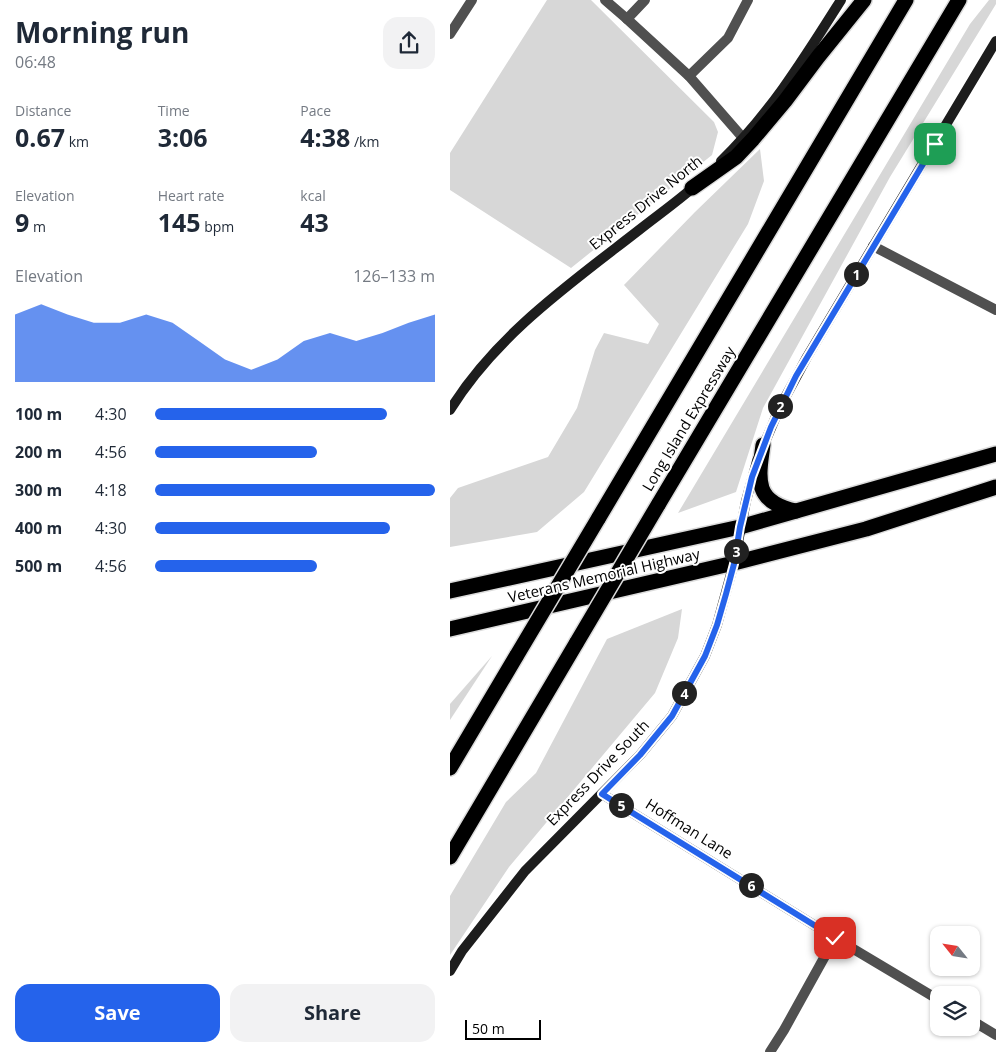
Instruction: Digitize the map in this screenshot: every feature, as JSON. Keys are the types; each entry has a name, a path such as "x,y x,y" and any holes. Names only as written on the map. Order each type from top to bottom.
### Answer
{"highway":[{"path":"692,188 736,157 753,139 864,0"},
{"name":"Long Island Expressway","path":"450,768 906,0"},
{"name":"Long Island Expressway","path":"450,857 959,0"},
{"path":"763,445 760,478 761,487 765,495 779,507 796,511"},
{"name":"Veterans Memorial Highway","path":"450,591 740,527 996,454"},
{"name":"Veterans Memorial Highway","path":"450,629 734,564 869,528 996,487"}],"main road":[{"name":"Express Drive North","path":"450,410 486,361 523,324 564,288 692,188 730,152 782,90 841,0"},
{"name":"Express Drive South","path":"450,971 462,951 525,871 640,755 672,716 705,656 717,625 734,564 740,527 752,477 763,445 788,391 996,41"}],"street":[{"path":"450,34 472,0"},
{"path":"604,0 689,76 743,138"},
{"path":"627,19 646,0"},
{"path":"689,76 728,38 748,0"},
{"path":"873,246 996,310"},
{"name":"Hoffman Lane","path":"602,794 930,995"},
{"path":"770,1052 835,938"},
{"path":"980,1025 996,1035"}],"shaded area":[{"path":"547,0 591,0 714,122 718,132 712,155 571,268 450,190 450,153"},
{"path":"989,0 996,0 996,4 890,177 763,408 736,492 678,513 970,24"},
{"path":"760,149 764,181 748,224 584,492 537,532 450,547 450,498 458,488 548,457 577,408 595,350 604,333 648,344 659,324 624,285"},
{"path":"682,609 678,638 655,693 509,867 450,955 450,896 506,802 536,773 607,639"},
{"path":"492,656 450,720 450,704"}],"route":[{"path":"835,938 602,794 640,755 672,716 705,656 717,625 734,564 740,527 752,477 771,427 796,376 935,144"}]}
